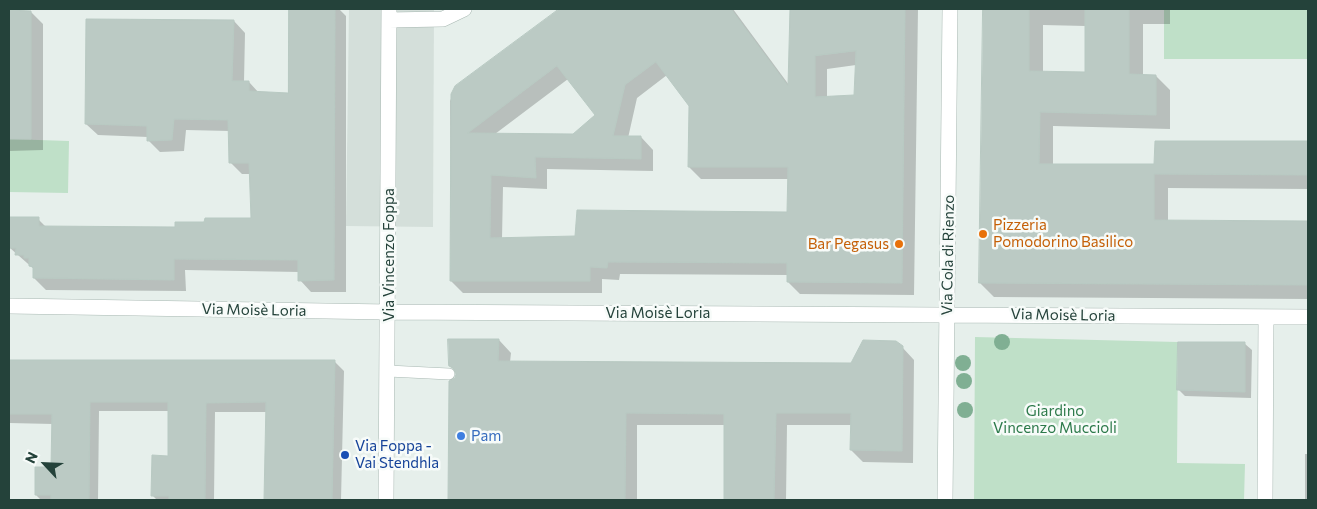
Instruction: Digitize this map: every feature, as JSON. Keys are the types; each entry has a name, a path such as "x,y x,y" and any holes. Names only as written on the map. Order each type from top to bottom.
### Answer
{"street":[{"path":"389,14 443,19 464,9"},
{"name":"Via Cola di Rienzo","path":"945,500 950,9"},
{"name":"Via Vincenzo Foppa","path":"386,500 389,312 389,14"},
{"name":"Via Moisè Loria","path":"9,306 389,312 1308,317"},
{"path":"1264,500 1266,317"}],"lane":[{"path":"388,371 449,374"}],"shaded area":[{"path":"349,9 434,9 433,227 346,226"}],"green space":[{"path":"1164,9 1308,9 1308,59 1164,59"},
{"path":"9,139 69,141 68,193 9,192"},
{"name":"Giardino Vincenzo Muccioli","path":"975,337 1178,342 1177,463 1245,464 1244,500 974,500"}],"building":[{"path":"289,9 335,9 334,280 298,281 298,260 174,259 174,280 33,278 33,267 29,266 29,258 24,258 24,255 15,255 16,248 9,248 9,217 39,217 39,226 175,227 175,222 204,222 205,218 251,218 249,163 229,163 228,120 174,119 172,140 147,141 147,126 85,124 86,19 234,20 232,81 249,81 249,91 288,93"},
{"path":"559,9 731,9 788,86 790,9 905,9 902,283 787,282 787,263 608,262 607,268 590,267 590,281 450,281 451,94 455,86","holes":["856,51 854,95 815,97 815,56","656,62 689,106 688,167 788,167 787,212 577,210 575,236 490,238 491,175 536,178 535,157 641,159 641,136 613,136 625,85","557,66 595,115 573,134 468,133"]},
{"path":"983,9 1029,9 1029,71 1085,72 1085,9 1129,9 1129,74 1156,75 1156,115 1040,112 1039,164 1154,164 1155,141 1308,141 1308,175 1154,174 1154,220 1308,221 1308,285 979,283"},
{"path":"9,10 31,11 31,139 9,139"},
{"path":"448,339 499,339 498,361 851,363 863,340 896,341 903,346 902,451 850,450 851,413 776,413 774,500 724,500 724,414 626,413 625,500 448,500 449,381 455,378 456,374 453,368 449,366"},
{"path":"1178,342 1245,342 1245,392 1177,390"},
{"path":"9,360 335,360 332,500 264,500 266,402 206,403 205,500 169,500 169,496 151,496 152,455 168,456 168,402 90,402 89,500 51,500 51,495 35,495 35,467 51,467 52,414 9,414"}],"place":[{"name":"Pizzeria Pomodorino Basilico","path":"983,234"},
{"name":"Bar Pegasus","path":"899,244"},
{"name":"Pam","path":"461,436"},
{"name":"Via Foppa - Vai Stendhla","path":"345,455"}]}
